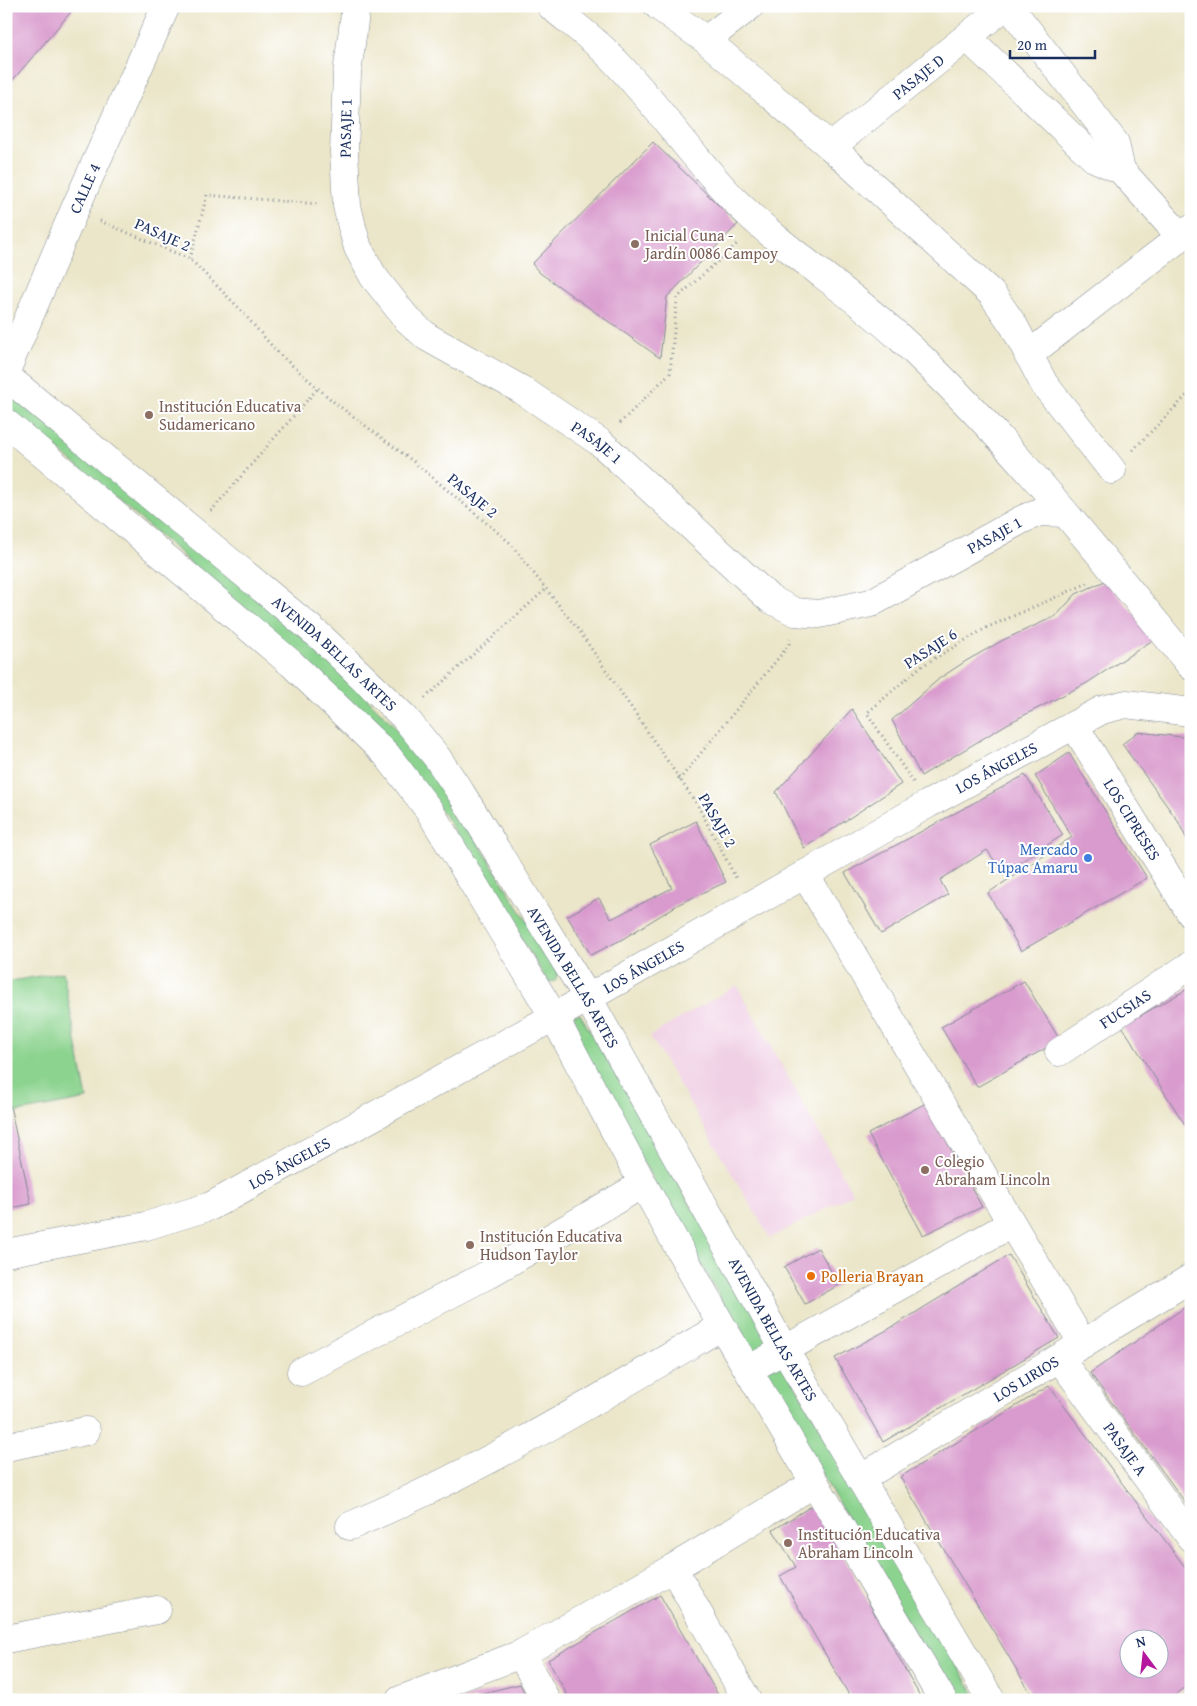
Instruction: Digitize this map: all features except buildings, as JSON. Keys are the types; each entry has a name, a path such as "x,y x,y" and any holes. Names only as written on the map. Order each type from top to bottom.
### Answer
{"street":[{"name":"CALLE 4","path":"6,371 74,211 166,6"},
{"name":"PASAJE 1","path":"356,6 347,74 344,152 347,206 358,248 369,269 407,319 427,337 522,390 601,443 770,599 796,612 819,614 871,603 1021,520 1039,512 1065,513"},
{"path":"551,6 605,51 732,198 760,224 851,296 906,343 960,395 1065,513 1191,666"},
{"path":"658,6 706,40 830,146 992,294 1014,326 1044,384 1112,470"},
{"path":"706,40 750,6"},
{"path":"1007,6 1115,143 1121,170"},
{"name":"PASAJE D","path":"830,146 1007,6"},
{"path":"967,37 1094,158 1121,170 1186,233 1028,355"},
{"name":"AVENIDA BELLAS ARTES","path":"6,376 322,638 404,717 461,792 588,998 784,1348 991,1700"},
{"path":"6,423 292,664 386,754 429,810 554,1017 643,1184 722,1326 943,1700"},
{"name":"LOS ÁNGELES","path":"6,1253 146,1226 211,1206 588,998 928,804 1102,710 1126,704 1191,712"},
{"name":"LOS CIPRESES","path":"1074,725 1191,914"},
{"path":"805,874 1083,1344"},
{"name":"FUCSIAS","path":"1059,1052 1191,965"},
{"path":"300,1372 487,1276 643,1184"},
{"path":"748,1370 784,1348 1011,1224"},
{"name":"LOS LIRIOS","path":"860,1479 1191,1278"},
{"path":"350,1526 411,1500 492,1459 564,1420 722,1326"},
{"name":"PASAJE A","path":"1060,1359 1191,1538"},
{"path":"6,1447 86,1431"},
{"path":"400,1700 521,1654 673,1568 815,1483"},
{"path":"673,1568 748,1700"},
{"path":"6,1638 157,1610"},
{"path":"521,1654 546,1700"}],"path":[{"path":"190,259 207,195 347,206"},
{"name":"PASAJE 2","path":"74,211 140,236 190,259 238,307 278,353 318,388 414,462 509,542 580,632 698,806 751,905"},
{"path":"601,443 670,373 677,298 760,224"},
{"path":"194,530 318,388"},
{"name":"PASAJE 6","path":"928,804 867,713 920,667 936,657 986,628 1113,570"},
{"path":"404,717 546,589"},
{"path":"679,780 789,645 796,612"}],"shaded area":[{"path":"737,985 853,1194 770,1238 650,1036"}],"green space":[{"path":"6,382 338,668 428,761 558,972 555,981 548,982 444,814 178,551 6,406"},
{"path":"63,972 87,1099 13,1113 6,1074 6,982"},
{"path":"580,1014 978,1700 954,1700 822,1475 560,1017"}],"place":[{"name":"Inicial Cuna - Jardín 0086 Campoy","path":"635,244"},
{"name":"Institución Educativa Sudamericano","path":"149,415"},
{"name":"Mercado Túpac Amaru","path":"1088,858"},
{"name":"Colegio Abraham Lincoln","path":"925,1170"},
{"name":"Institución Educativa Hudson Taylor","path":"470,1245"},
{"name":"Polleria Brayan","path":"811,1276"},
{"name":"Institución Educativa Abraham Lincoln","path":"788,1543"}]}
